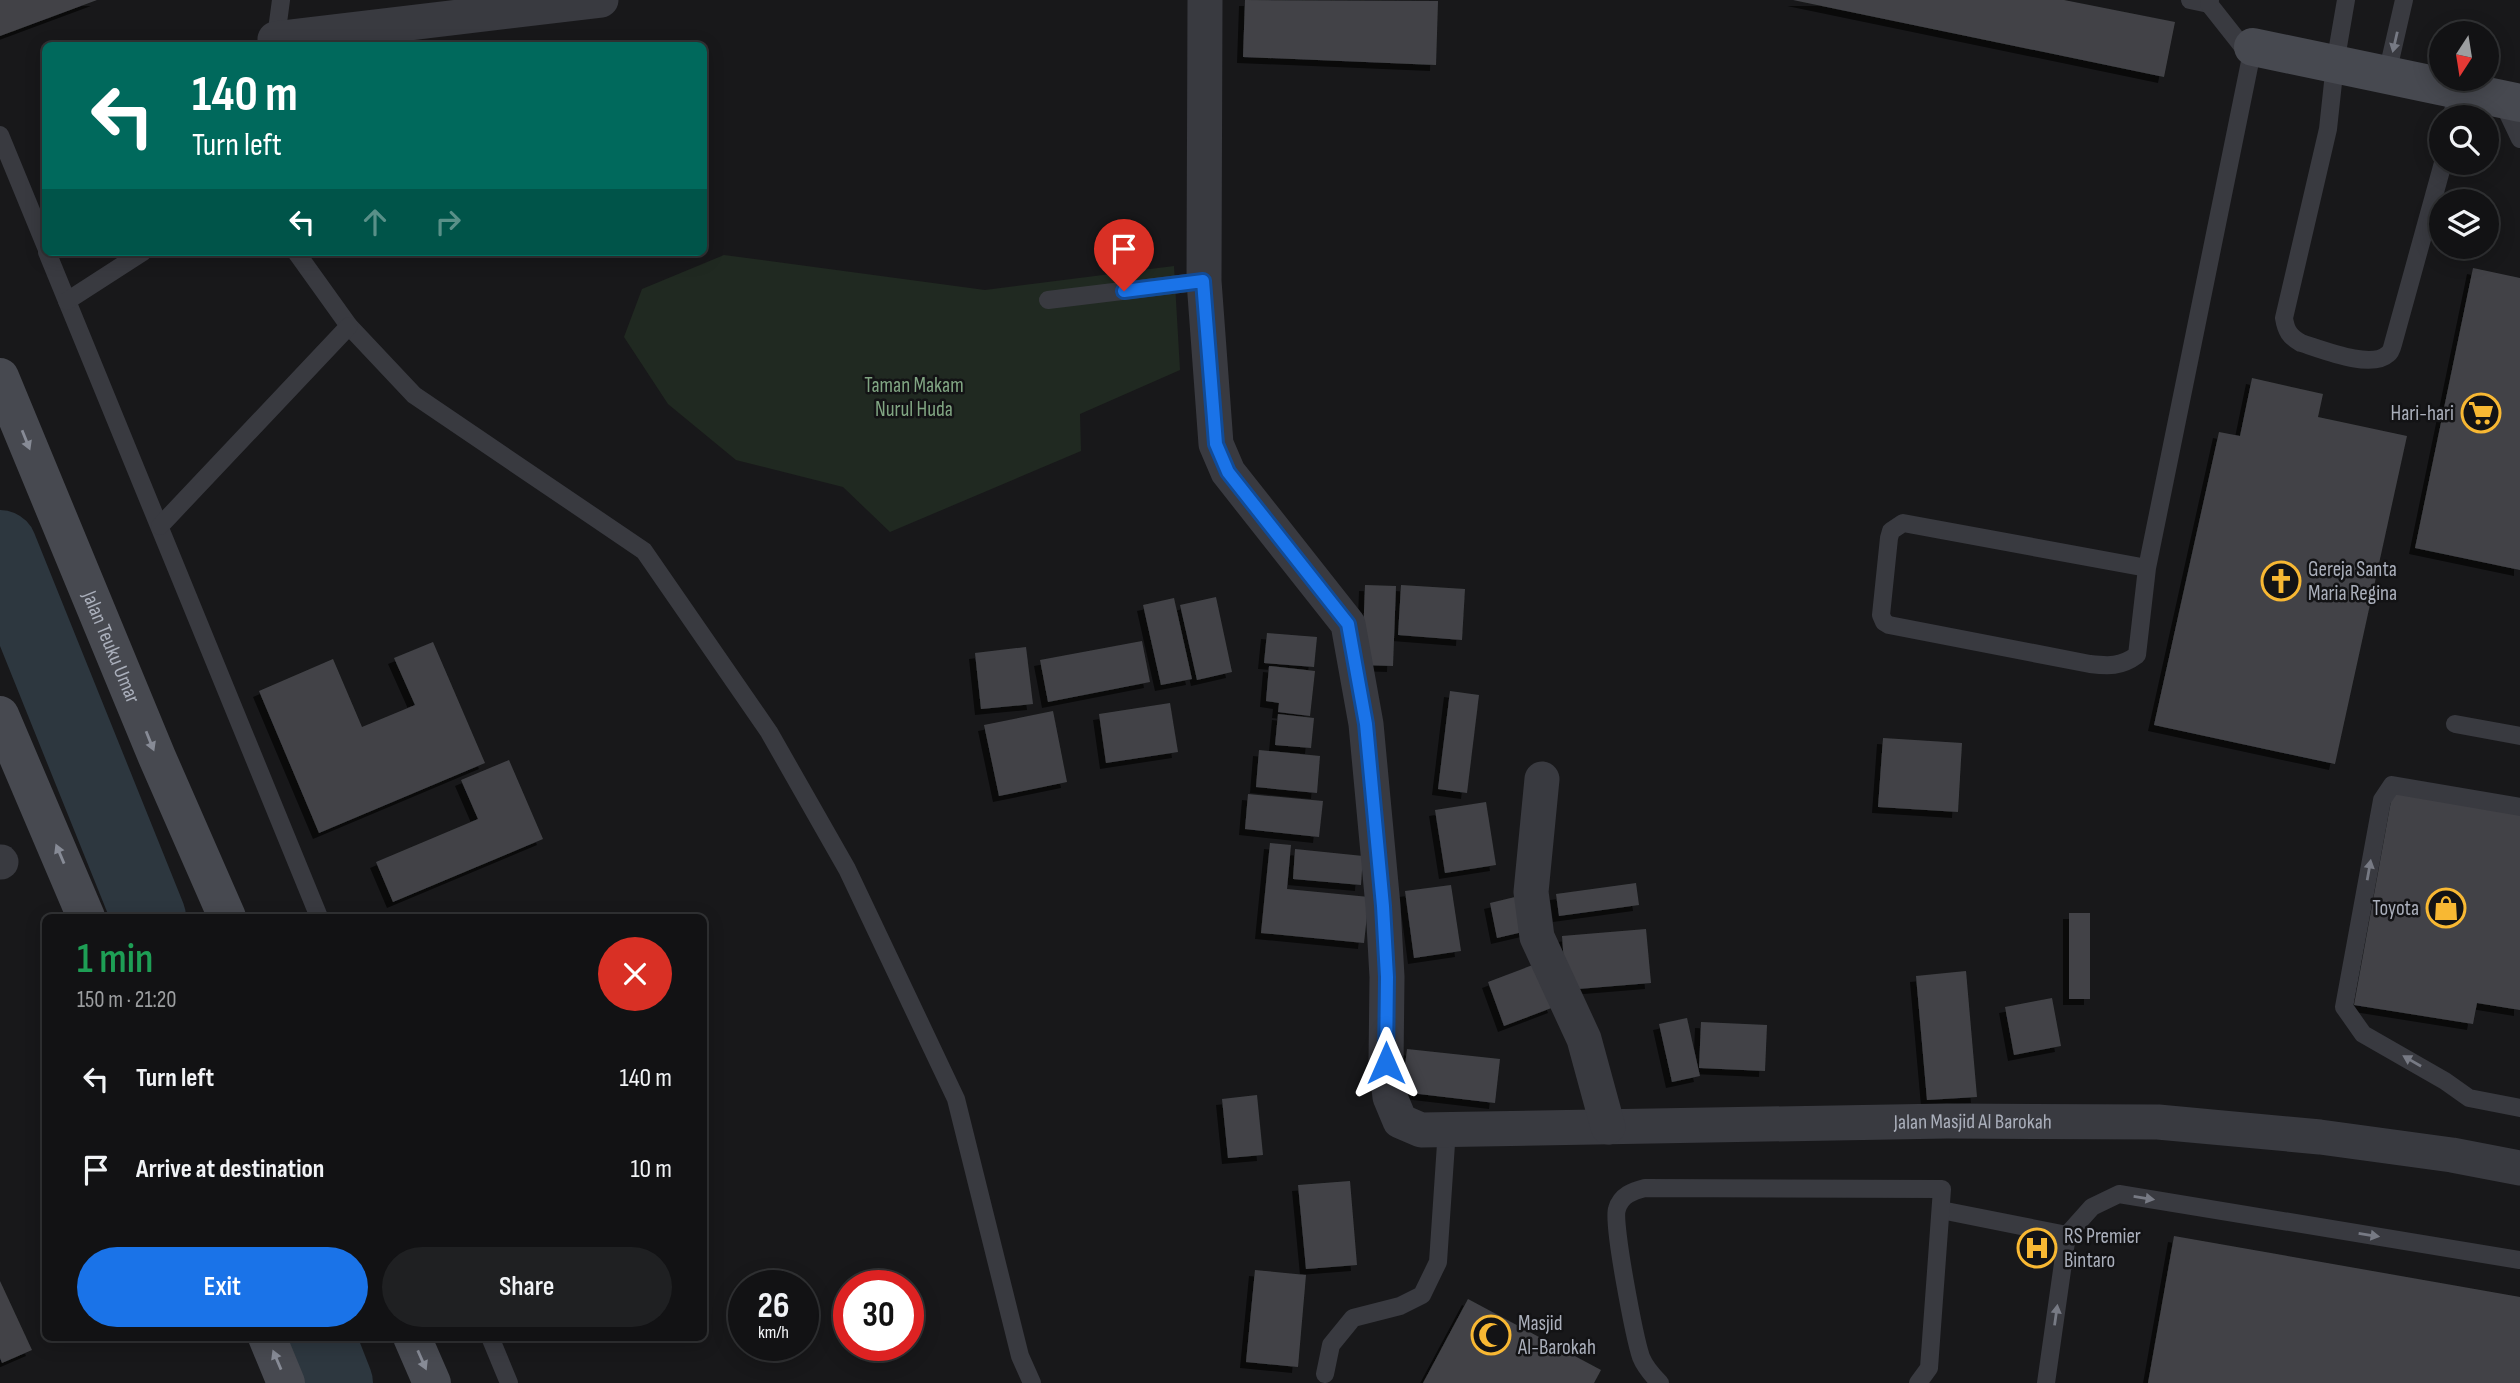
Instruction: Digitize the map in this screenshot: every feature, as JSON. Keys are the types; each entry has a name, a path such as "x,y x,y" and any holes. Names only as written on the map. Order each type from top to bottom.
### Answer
{"main road":[{"path":"2253,47 2387,74 2455,103 2511,101"},
{"name":"Jalan Teuku Umar","path":"0,377 157,757 226,914"},
{"path":"0,715 85,914"},
{"path":"269,1341 286,1383"},
{"path":"414,1341 432,1383"}],"street":[{"path":"275,42 601,0"},
{"path":"1205,0 1203,281 1216,444 1228,472 1348,624 1366,724 1383,906 1387,977 1386,1063 1390,1097 1400,1121 1434,1130"},
{"path":"1542,779 1531,892 1537,937 1584,1039 1608,1127"},
{"name":"Jalan Masjid Al Barokah","path":"1434,1130 1947,1121 2158,1122 2320,1137 2452,1155 2520,1168"}],"lane":[{"path":"275,42 281,0"},
{"path":"2147,568 1903,523 1891,531 1888,538 1881,615 1889,625 2090,664 2114,666 2128,662 2137,655 2147,568 2253,47 2243,47 2210,2 2190,0"},
{"path":"2346,0 2335,64 2328,130 2284,318 2286,329 2292,338 2364,361 2377,360 2388,354 2441,175"},
{"path":"2387,74 2404,0"},
{"path":"2511,101 2520,139"},
{"path":"0,135 42,240"},
{"path":"48,256 318,914"},
{"path":"67,301 137,256"},
{"path":"299,256 349,326 414,395 644,551 769,732 847,869 956,1099 1020,1356 1032,1383"},
{"path":"1048,300 1203,281"},
{"path":"160,527 349,326"},
{"path":"2455,724 2520,736"},
{"path":"2520,807 2392,785 2382,800 2344,1007 2363,1034 2445,1081 2469,1098 2520,1108"},
{"path":"1325,1374 1331,1345 1353,1318 1400,1306 1422,1295 1438,1262 1434,1130"},
{"path":"1660,1383 1641,1357 1624,1276 1616,1211 1629,1192 1645,1188 1942,1189 1929,1368 1919,1383"},
{"path":"2046,1383 2067,1235 2092,1207 2119,1194 2520,1260"},
{"path":"1941,1210 2067,1235"},
{"path":"492,1341 509,1383"}],"green space":[{"name":"Taman Makam Nurul Huda","path":"724,255 985,290 1174,266 1180,370 1080,414 1081,451 890,532 843,487 736,460 668,404 624,337 642,289"}],"building":[{"path":"0,0 97,0 0,36"},
{"path":"1245,0 1438,1 1436,65 1243,57"},
{"path":"1793,0 2064,0 2175,22 2164,77"},
{"name":"Hari-hari","path":"2473,268 2520,278 2520,570 2415,548"},
{"name":"Gereja Santa Maria Regina","path":"2252,378 2323,394 2318,417 2407,436 2335,764 2154,725 2219,432 2240,436"},
{"path":"1365,585 1396,586 1393,666 1362,665"},
{"path":"1401,585 1465,589 1462,640 1398,635"},
{"path":"1216,597 1232,672 1197,680 1180,605"},
{"path":"1174,598 1192,679 1161,685 1143,605"},
{"path":"1267,633 1317,637 1314,667 1264,663"},
{"path":"1142,641 1150,682 1048,702 1040,660"},
{"path":"433,642 485,763 319,833 259,691 333,659 362,727 415,705 394,658"},
{"path":"1026,647 1033,704 981,709 975,653"},
{"path":"1269,666 1315,671 1310,716 1278,712 1279,703 1266,701"},
{"path":"1450,691 1479,695 1467,793 1438,789"},
{"path":"1170,703 1178,752 1106,763 1099,714"},
{"path":"1053,711 1067,782 999,796 984,725"},
{"path":"1278,714 1314,718 1311,748 1275,745"},
{"path":"1883,738 1962,743 1958,812 1878,807"},
{"path":"1259,750 1320,756 1317,793 1256,787"},
{"path":"509,760 543,839 393,902 376,862 478,819 461,780"},
{"name":"Toyota","path":"2393,790 2520,813 2520,1010 2477,1003 2473,1024 2354,1005"},
{"path":"1248,794 1323,801 1319,837 1245,829"},
{"path":"1486,802 1496,865 1445,873 1435,810"},
{"path":"1270,843 1291,845 1287,889 1369,897 1364,943 1261,933"},
{"path":"1295,849 1363,856 1361,885 1293,879"},
{"path":"1636,883 1639,905 1559,916 1556,894"},
{"path":"1451,885 1461,951 1414,958 1405,891"},
{"path":"1519,896 1527,931 1497,938 1490,903"},
{"path":"2069,913 2090,913 2090,999 2069,999"},
{"path":"1646,929 1651,983 1566,990 1562,936"},
{"path":"1538,963 1554,1007 1504,1026 1488,982"},
{"path":"1966,971 1977,1097 1927,1100 1916,976"},
{"path":"2052,998 2061,1046 2014,1055 2005,1007"},
{"path":"1687,1018 1700,1076 1672,1082 1659,1024"},
{"path":"1701,1022 1767,1025 1765,1071 1699,1068"},
{"path":"1407,1049 1500,1059 1495,1103 1402,1092"},
{"path":"1257,1095 1263,1155 1228,1158 1222,1099"},
{"path":"1350,1181 1357,1265 1306,1269 1298,1185"},
{"name":"RS Premier Bintaro","path":"2174,1236 2520,1297 2520,1383 2148,1383"},
{"path":"1255,1270 1306,1275 1298,1367 1246,1362"},
{"path":"0,1281 32,1350 2,1363 0,1358"},
{"name":"Masjid Al-Barokah","path":"1468,1299 1601,1370 1594,1383 1423,1383"}],"waterway":[{"path":"0,547 148,914"},
{"path":"320,1341 336,1383"}],"place":[{"name":"Hari-hari","path":"2481,413"},
{"name":"Gereja Santa Maria Regina","path":"2281,581"},
{"name":"Toyota","path":"2446,908"},
{"name":"RS Premier Bintaro","path":"2037,1248"},
{"name":"Masjid Al-Barokah","path":"1491,1335"}],"route":[{"path":"1124,291 1203,281 1216,444 1228,472 1348,624 1366,724 1383,906 1387,977 1386,1063"}]}
